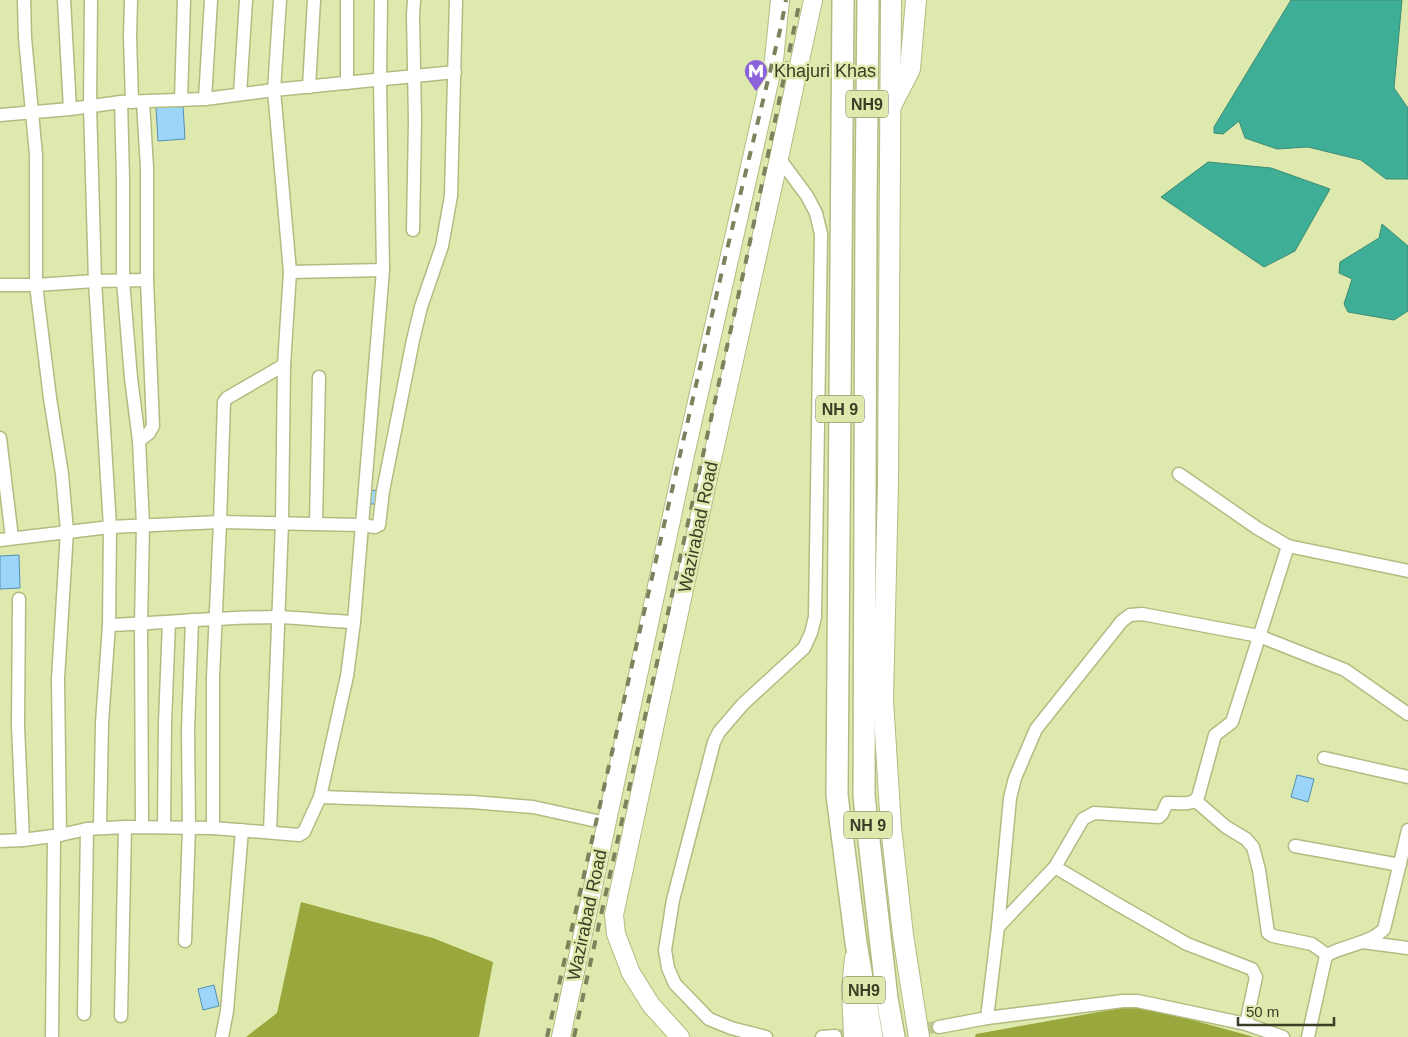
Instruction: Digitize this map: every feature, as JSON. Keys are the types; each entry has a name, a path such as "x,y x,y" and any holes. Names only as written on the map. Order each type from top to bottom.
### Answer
{"highway":[{"name":"NH 9","path":"844,0 837,795 856,944"},
{"name":"NH9","path":"866,207 868,0"},
{"name":"NH 9","path":"866,207 864,796 887,998 894,1037"},
{"name":"NH9","path":"856,944 872,1037"}],"main road":[{"name":"Wazirabad Road","path":"561,1037 683,464 774,60 780,0"},
{"name":"Wazirabad Road","path":"680,1037 651,1005 631,974 616,934 614,915 813,0"},
{"path":"891,0 888,473 883,700 892,837 903,935 919,1037"},
{"path":"890,108 910,69 916,6"},
{"path":"853,1037 851,988 856,944"}],"street":[{"path":"24,0 25,38 36,155 36,285 50,398 62,474 67,532 58,679 57,836 52,1037"},
{"path":"64,0 70,109"},
{"path":"91,0 90,106 95,281 110,527 110,625 102,723 100,828"},
{"path":"131,0 132,102 123,178 123,281 131,378 139,441 143,525 141,624 142,827"},
{"path":"181,100 184,0"},
{"path":"205,98 211,0"},
{"path":"240,94 246,0"},
{"path":"270,832 282,523 284,365 290,272 274,90 280,0"},
{"path":"310,87 314,0"},
{"path":"347,0 347,83"},
{"path":"0,841 57,836 87,829 125,827 213,828 299,835 304,832 320,797 347,676 354,622 383,270 380,80 381,0"},
{"path":"413,230 414,0"},
{"path":"0,438 6,539 110,527 220,522 378,526 380,523 383,491 413,340 421,307 442,246 451,196 456,0"},
{"path":"0,115 132,102 205,98 455,72"},
{"path":"132,102 147,168 147,280 152,426 149,433 139,441"},
{"path":"766,1037 731,1028 709,1019 675,984 668,968 665,950 673,900 714,742 719,732 743,704 804,648 811,633 815,617 821,234 816,213 807,196 779,158"},
{"path":"290,272 383,270"},
{"path":"0,285 147,280"},
{"path":"213,828 213,677 225,400 284,365"},
{"path":"316,524 319,378"},
{"path":"1179,474 1257,528 1288,546 1408,571"},
{"path":"998,927 1055,867 1083,819 1094,812 1159,817 1168,803 1191,803 1196,800 1215,735 1232,722 1288,546"},
{"path":"19,599 18,726 23,840"},
{"path":"987,1018 1010,798 1022,758 1036,729 1122,621 1130,615 1142,614 1259,636 1345,670 1408,714"},
{"path":"110,625 216,618 279,618 354,622"},
{"path":"185,941 189,828 188,730 192,620"},
{"path":"164,827 165,723 169,622"},
{"path":"1324,758 1408,777"},
{"path":"320,797 472,802 533,807 606,823"},
{"path":"1196,800 1226,827 1246,839 1253,847 1259,870 1268,933 1273,936 1312,944 1327,955"},
{"path":"122,1016 125,827"},
{"path":"84,1014 87,829"},
{"path":"222,1037 227,1011 242,830"},
{"path":"1308,1037 1327,955 1362,942 1384,929 1403,861 1408,830"},
{"path":"1295,846 1403,861"},
{"path":"1055,867 1187,944 1252,969 1256,977 1246,1024"},
{"path":"1362,942 1408,948"},
{"path":"939,1026 987,1018 1123,1001 1137,1001 1246,1024 1284,1037"}],"green space":[{"path":"301,902 433,938 493,962 479,1037 246,1037 277,1013"},
{"path":"1138,1005 1254,1037 975,1037 976,1034"}],"water":[{"path":"1291,0 1402,0 1394,88 1408,108 1408,179 1386,179 1361,160 1308,147 1277,149 1245,138 1239,121 1223,134 1214,133 1214,127"},
{"path":"1208,162 1271,168 1330,189 1295,251 1264,267 1161,197"},
{"path":"1382,224 1408,246 1408,311 1394,320 1348,312 1344,304 1352,279 1339,273 1340,262 1379,238"}],"building":[{"path":"183,105 185,139 158,141 156,107"},
{"path":"378,490 379,504 368,504 367,491"},
{"path":"19,555 20,588 0,589 0,556"},
{"path":"1297,775 1314,779 1308,802 1291,797"},
{"path":"214,985 219,1006 203,1010 198,989"}],"tunnel":[{"path":"835,1036 939,1027"}],"railway":[{"path":"547,1037 786,0"},
{"path":"574,1037 746,261 800,0"}],"place":[{"name":"Khajuri Khas","path":"756,92"}]}
